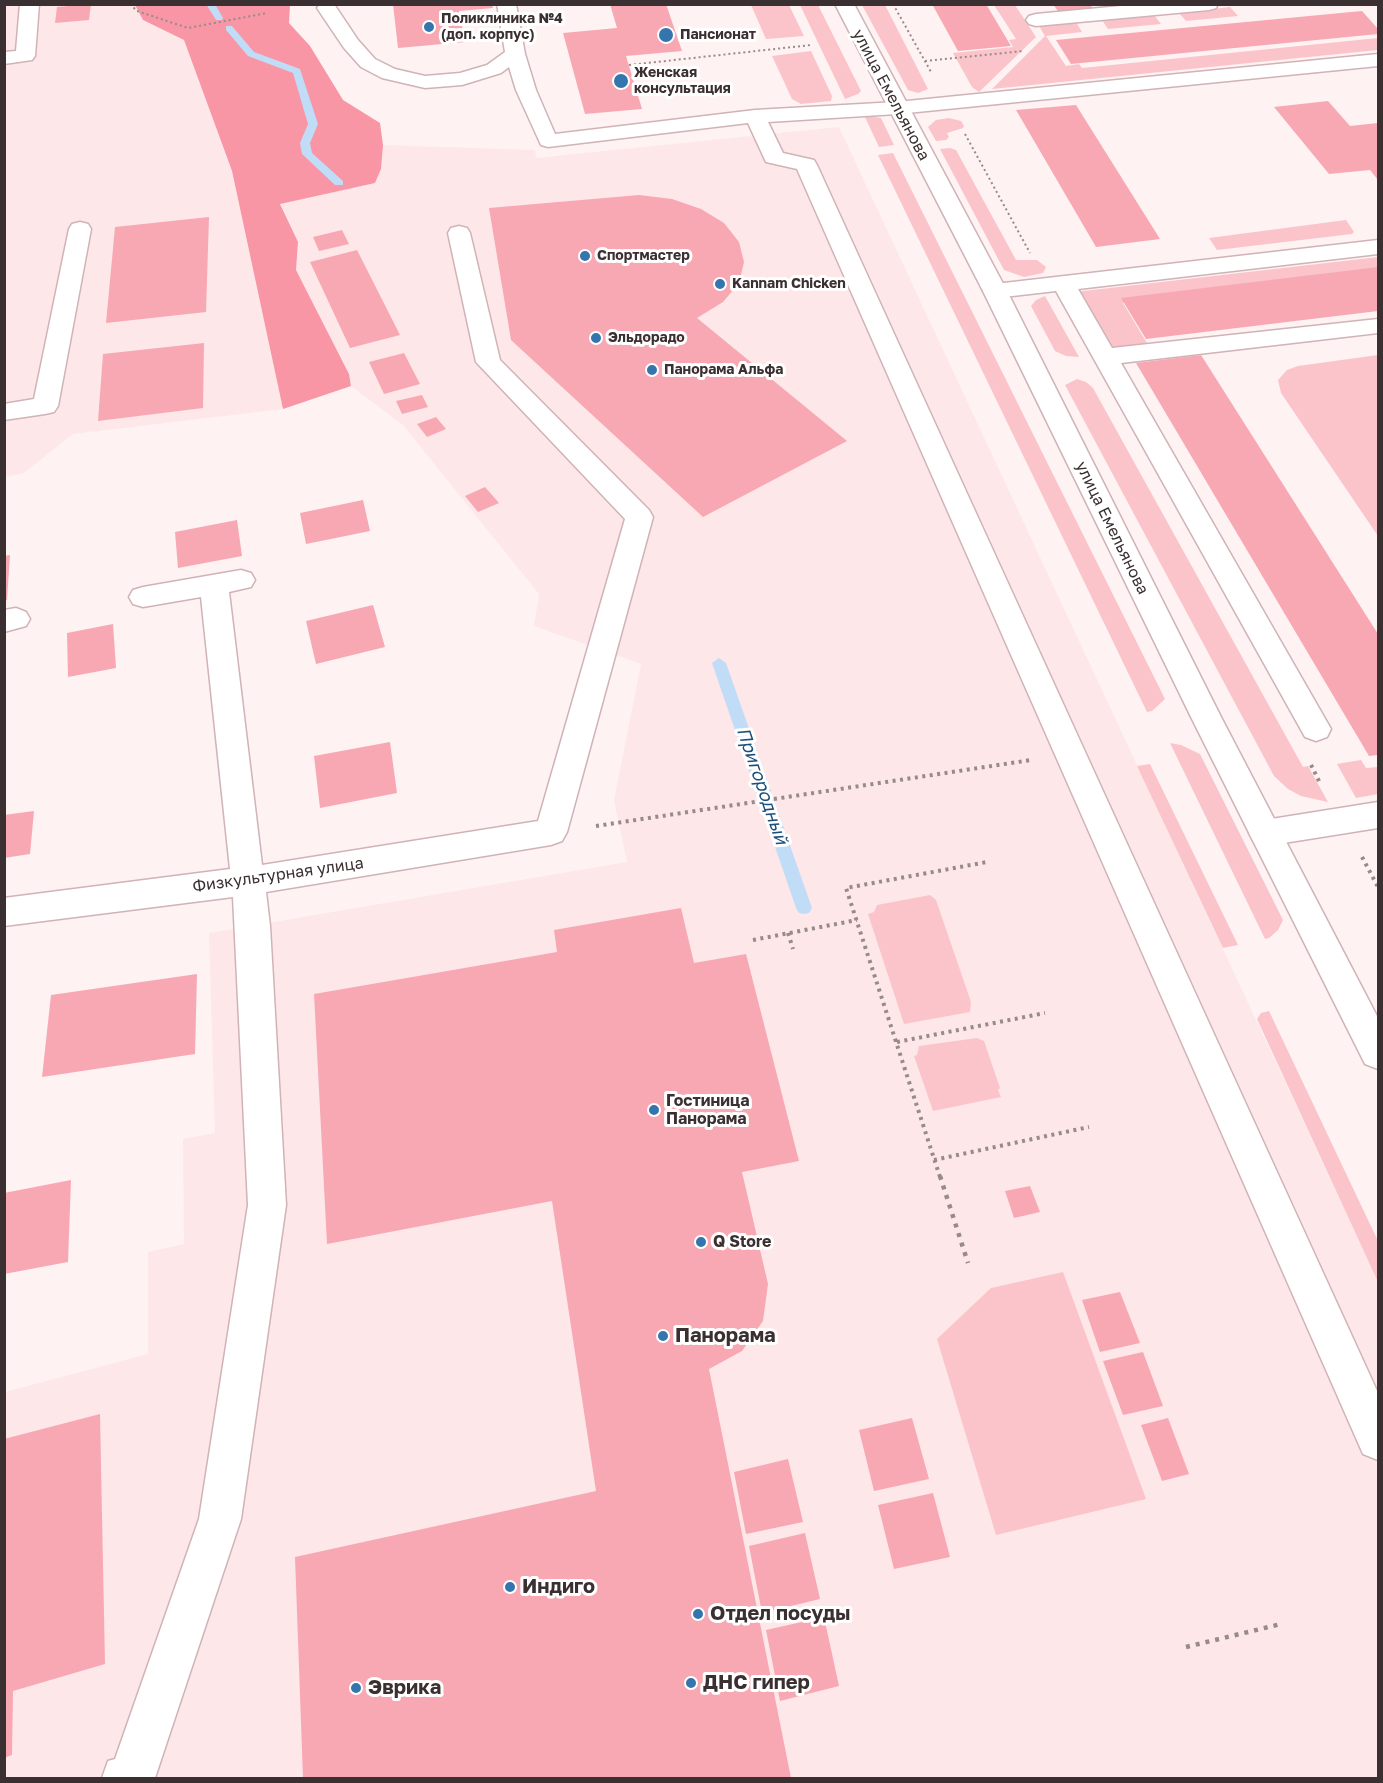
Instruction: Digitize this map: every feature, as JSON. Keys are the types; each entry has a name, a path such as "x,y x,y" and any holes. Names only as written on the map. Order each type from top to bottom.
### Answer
{"main road":[{"path":"4,58 26,56 30,4"},
{"path":"506,4 515,54 526,90 548,141 755,116 897,108 1378,60"},
{"name":"улица Емельянова","path":"844,4 995,291 1265,833 1378,1053"},
{"path":"1036,20 1209,4"},
{"path":"327,8 351,44 368,63 389,74 425,82 462,79 494,69 515,54"},
{"path":"755,116 774,157 806,165 1378,1440"},
{"path":"4,412 45,406 80,229"},
{"path":"459,233 488,362 639,517 551,832"},
{"path":"995,291 1378,247"},
{"path":"1055,284 1105,357 1316,729"},
{"path":"1105,357 1378,326"},
{"path":"125,1779 132,1777 220,1519 267,1205 253,926 227,582 143,597"},
{"path":"1265,833 1378,815"},
{"name":"Физкультурная улица","path":"4,912 248,880 551,832"}],"path":[{"path":"130,4 137,11 188,28 267,13"},
{"path":"893,4 1055,284"},
{"path":"925,61 1023,51 1036,20"},
{"path":"629,65 811,45"},
{"path":"551,832 1070,754"},
{"path":"968,1263 846,888 987,862"},
{"path":"753,940 857,920"},
{"path":"788,933 793,949"},
{"path":"897,1042 1045,1013"},
{"path":"934,1160 1089,1127"},
{"path":"1186,1647 1281,1624"}],"shaded area":[{"path":"5,5 135,5 143,20 184,40 232,172 283,409 73,434 24,473 5,477"},
{"path":"135,5 290,5 289,23 310,46 343,100 380,123 383,145 381,169 375,183 280,204 298,242 296,270 349,374 351,386 283,409 232,171 184,40 143,20"},
{"path":"751,5 789,5 804,36 766,39"},
{"path":"800,5 818,5 861,91 858,94 845,99"},
{"path":"862,5 885,5 928,89 918,93 908,90"},
{"path":"994,5 1015,5 1036,37 979,92 972,87 953,53 1013,47 1009,40 1016,39"},
{"path":"1230,7 1238,16 1186,21 1179,13"},
{"path":"1154,15 1161,24 1108,29 1102,20"},
{"path":"1076,22 1082,32 1046,36 1066,66 1079,64 1082,68 1378,38 1378,50 992,89 1045,36 1039,26"},
{"path":"811,51 832,96 831,101 801,104 792,99 772,56"},
{"path":"864,115 881,118 894,145 879,147"},
{"path":"949,118 961,121 963,128 947,133 949,137 946,140 936,141 928,127 936,120"},
{"path":"839,127 1378,1281 1378,1778 5,1778 5,1392 148,1354 148,1252 184,1244 183,1139 215,1133 209,933 627,862 614,800 641,664 534,626 539,594 403,425 351,386 349,374 296,270 298,242 280,203 375,183 381,169 383,145 535,150 536,158"},
{"path":"940,149 956,150 1016,260 1037,260 1046,267 1043,273 1024,277 1004,270"},
{"path":"893,153 1165,699 1152,711 1147,712 878,155"},
{"path":"1346,220 1354,232 1352,234 1217,250 1209,238"},
{"path":"1378,257 1378,271 1123,303 1150,348 1101,354 1066,293"},
{"path":"1045,296 1079,357 1066,356 1055,351 1031,306 1036,300"},
{"path":"1378,355 1378,536 1281,393 1278,380 1287,370 1298,366"},
{"path":"1077,379 1093,388 1303,767 1308,766 1328,802 1301,796 1288,789 1274,776 1065,385"},
{"path":"1170,743 1181,745 1200,754 1283,920 1278,930 1269,938 1265,939"},
{"path":"1361,760 1366,768 1378,767 1378,794 1356,798 1337,764"},
{"path":"1150,764 1238,945 1223,948 1137,766"},
{"path":"930,895 936,900 971,1002 970,1012 904,1024 868,914 874,912 877,905"},
{"path":"1269,1011 1378,1241 1378,1282 1257,1019 1261,1013"},
{"path":"977,1038 984,1041 1001,1097 933,1111 914,1056 917,1055 919,1046"},
{"path":"1063,1272 1146,1499 996,1535 937,1339 991,1288"}],"building":[{"path":"91,4 89,20 55,23 57,7"},
{"name":"Поликлиника №4 (доп. корпус)","path":"393,4 492,4 493,8 459,11 465,42 398,48"},
{"path":"610,4 666,4 682,51 626,56 642,109 585,114 563,33 617,28"},
{"path":"932,4 986,4 1011,46 958,51"},
{"path":"1053,4 1090,4 1094,11 1060,14"},
{"path":"1362,11 1378,29 1378,34 1071,64 1056,40"},
{"path":"1328,101 1350,126 1378,123 1378,180 1370,170 1329,174 1274,107"},
{"path":"1076,105 1160,239 1096,247 1016,110"},
{"name":"Панорама Альфа","path":"639,195 672,199 701,209 724,223 739,242 744,262 739,283 723,302 697,318 847,441 703,517 511,340 489,208"},
{"path":"209,217 206,312 106,323 115,227"},
{"path":"342,230 349,244 319,251 313,237"},
{"path":"357,250 400,335 350,348 310,262"},
{"path":"1378,267 1378,311 1146,339 1121,298"},
{"path":"204,343 203,408 98,421 103,354"},
{"path":"404,353 420,384 384,394 369,362"},
{"path":"1201,355 1378,634 1378,755 1369,756 1136,363"},
{"path":"422,395 428,407 402,414 396,401"},
{"path":"436,417 446,429 427,437 417,424"},
{"path":"485,487 499,503 478,512 465,496"},
{"path":"363,500 370,531 306,544 300,513"},
{"path":"237,520 242,556 178,568 175,532"},
{"path":"10,555 7,600 4,600 4,556"},
{"path":"373,605 385,647 316,664 306,621"},
{"path":"113,624 116,668 68,677 67,633"},
{"path":"390,742 397,793 320,808 314,756"},
{"path":"34,811 30,854 4,858 4,815"},
{"name":"Панорама","path":"681,908 694,963 746,954 799,1161 742,1172 768,1284 763,1321 742,1351 709,1369 791,1778 303,1778 295,1557 596,1491 552,1201 327,1244 314,994 557,952 554,930"},
{"path":"197,974 195,1054 42,1077 51,995"},
{"path":"71,1180 68,1262 4,1274 4,1193"},
{"path":"1030,1186 1040,1212 1014,1218 1005,1191"},
{"path":"1120,1292 1140,1343 1100,1352 1082,1300"},
{"path":"1143,1352 1163,1406 1123,1415 1103,1361"},
{"path":"100,1414 105,1664 13,1691 12,1755 4,1758 4,1439"},
{"path":"912,1418 929,1479 874,1491 859,1430"},
{"path":"1168,1418 1189,1474 1162,1481 1141,1425"},
{"path":"788,1459 803,1522 746,1534 734,1472"},
{"path":"933,1493 950,1557 894,1569 878,1505"},
{"path":"805,1533 820,1599 762,1613 749,1546"},
{"path":"824,1617 839,1686 780,1701 766,1630"}],"waterway":[{"name":"Пригородный","path":"210,4 219,18"},
{"name":"Пригородный","path":"229,28 251,54 297,71 313,124 305,143 307,154 339,183"},
{"name":"Пригородный","path":"719,663 804,908"}],"place":[{"name":"Поликлиника №4 (доп. корпус)","path":"429,27"},
{"name":"Пансионат","path":"666,35"},
{"name":"Женская консультация","path":"621,81"},
{"name":"Спортмастер","path":"585,256"},
{"name":"Kannam Chicken","path":"720,284"},
{"name":"Эльдорадо","path":"596,338"},
{"name":"Панорама Альфа","path":"652,370"},
{"name":"Гостиница Панорама","path":"654,1110"},
{"name":"Q Store","path":"701,1242"},
{"name":"Панорама","path":"663,1336"},
{"name":"Индиго","path":"510,1587"},
{"name":"Отдел посуды","path":"698,1614"},
{"name":"ДНС гипер","path":"691,1683"},
{"name":"Эврика","path":"356,1688"}]}
